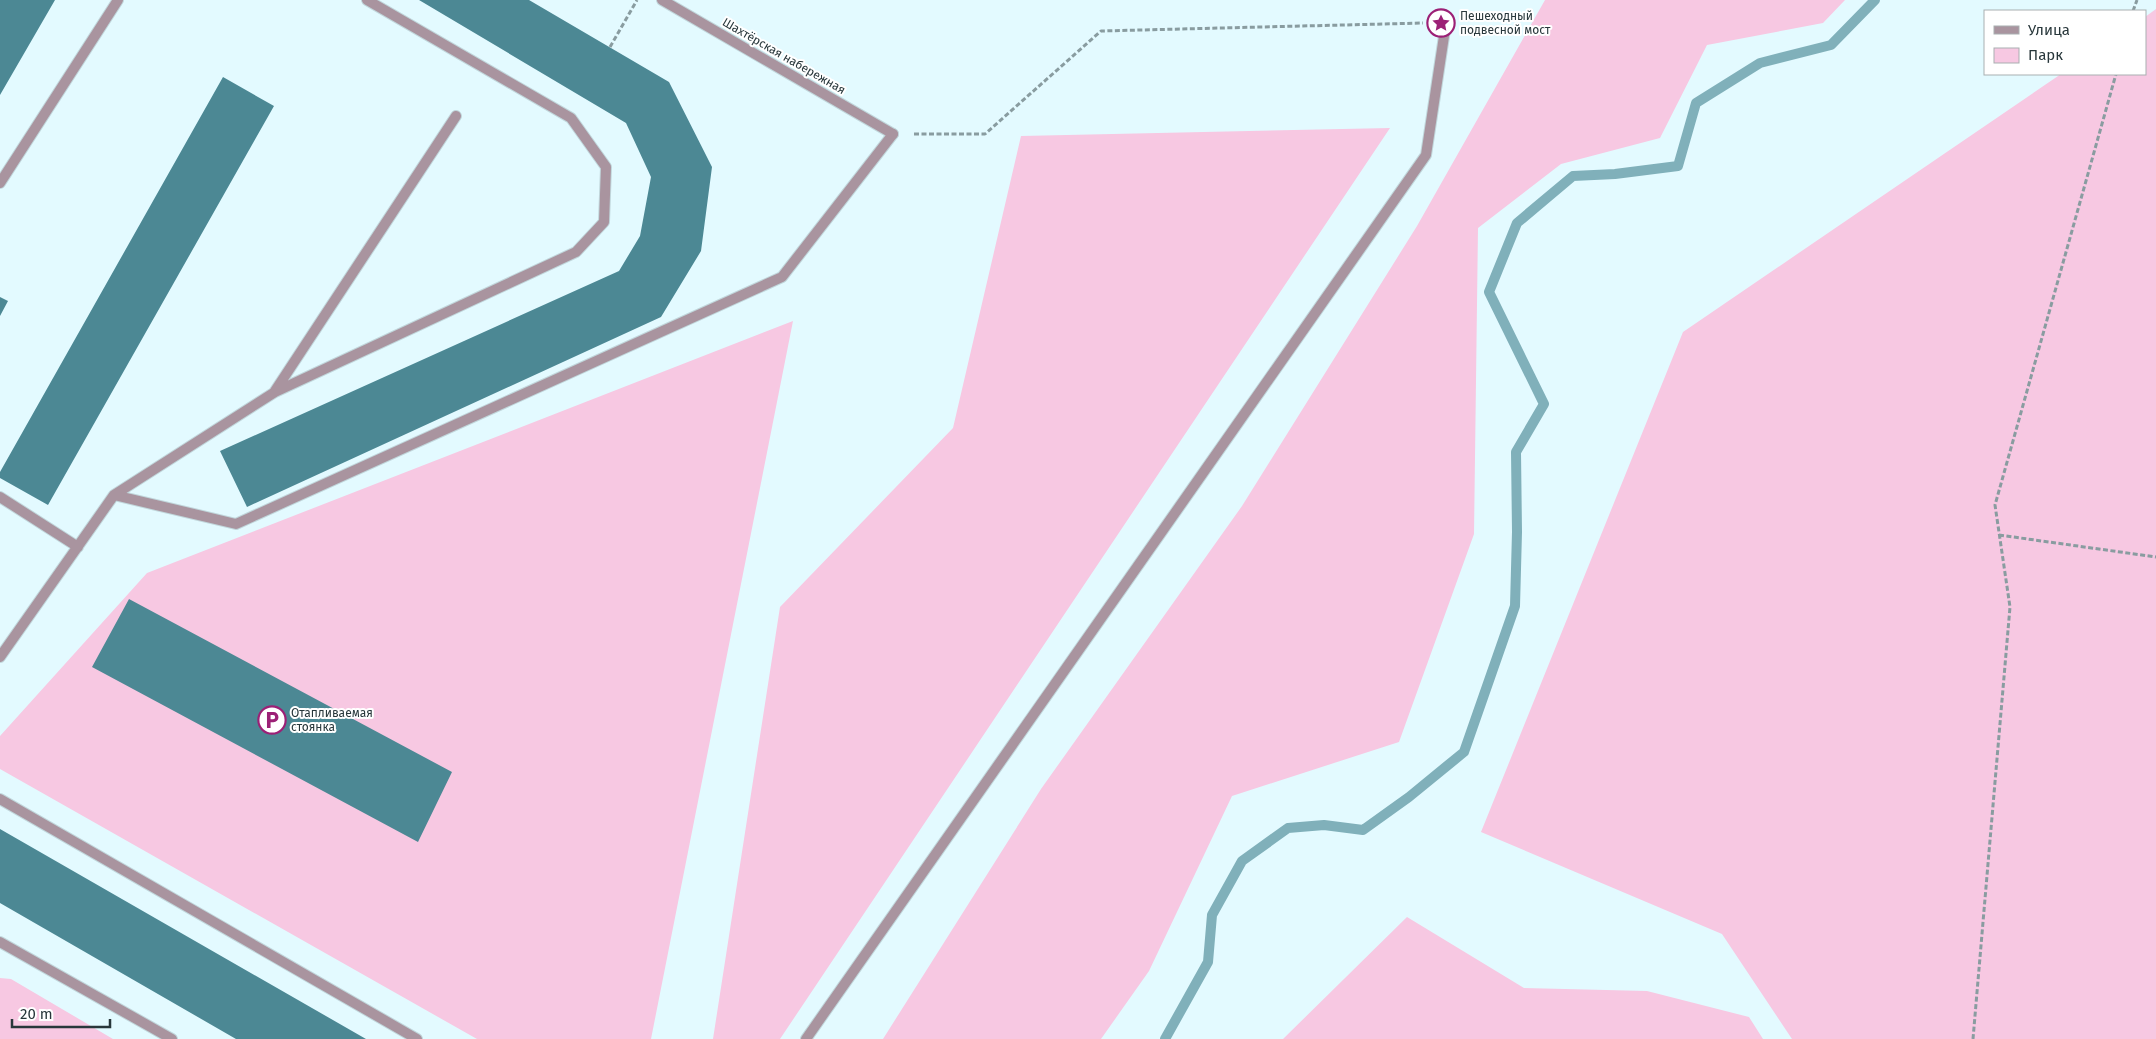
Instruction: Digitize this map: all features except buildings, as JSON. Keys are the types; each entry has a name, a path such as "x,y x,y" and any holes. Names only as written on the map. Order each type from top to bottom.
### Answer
{"street":[{"path":"0,183 118,0"},
{"path":"0,658 114,495 275,392 576,252 604,222 606,167 571,118 368,0"},
{"name":"Шахтёрская набережная","path":"662,0 894,134"},
{"path":"806,1039 1426,155 1446,23"},
{"path":"275,392 456,116"},
{"path":"114,495 236,524 782,277 894,134"},
{"path":"0,497 78,548"},
{"path":"0,798 417,1039"},
{"path":"0,942 172,1039"}],"path":[{"path":"610,47 637,0"},
{"path":"894,134 985,134 1101,31 1446,23"},
{"path":"1973,1039 2010,607 1995,505 2116,75"},
{"path":"1999,535 2156,557"}],"green space":[{"path":"1545,0 1845,0 1823,23 1707,45 1660,138 1561,164 1478,228 1474,534 1399,742 1232,796 1149,971 1101,1039 883,1039 1041,789 1242,506 1417,226"},
{"path":"2156,9 2156,1039 1792,1039 1722,934 1481,832 1683,332 2060,75 2146,75 2146,16"},
{"path":"1390,128 780,1039 713,1039 780,607 953,428 1021,136"},
{"path":"793,321 651,1039 477,1039 0,769 0,736 147,573"},
{"path":"1407,917 1524,988 1647,991 1749,1017 1763,1039 1283,1039"},
{"path":"0,978 11,979 113,1039 0,1039"}],"waterway":[{"path":"1165,1039 1208,962 1212,915 1242,861 1288,828 1324,825 1363,830 1409,797 1464,752 1515,606 1517,532 1516,452 1544,404 1489,292 1517,223 1573,176 1615,174 1678,166 1696,103 1760,63 1831,45 1875,0"}],"place":[{"name":"Пешеходный подвесной мост","path":"1441,23"},
{"name":"Отапливаемая стоянка","path":"272,720"}]}
